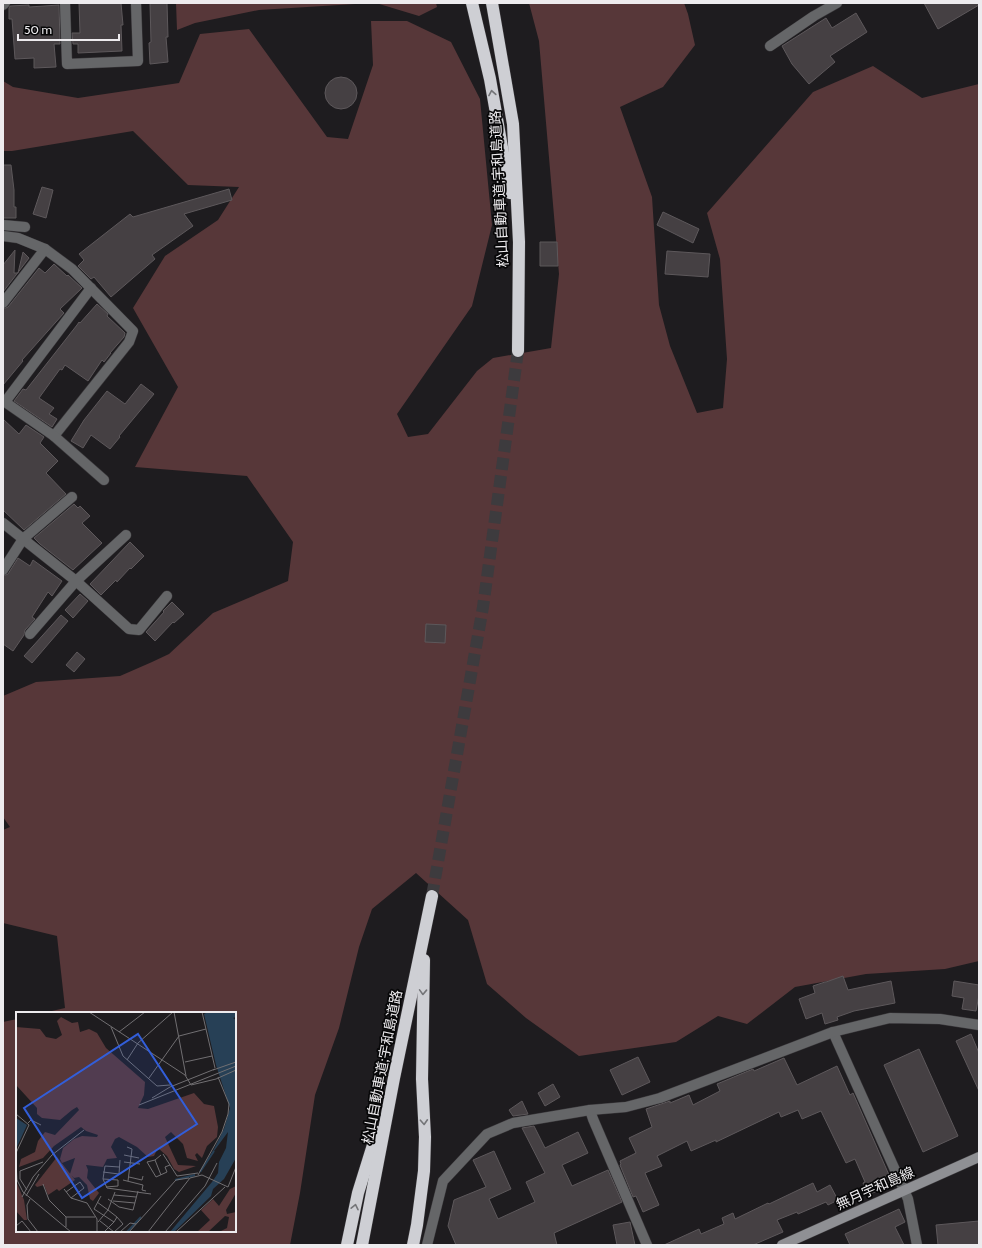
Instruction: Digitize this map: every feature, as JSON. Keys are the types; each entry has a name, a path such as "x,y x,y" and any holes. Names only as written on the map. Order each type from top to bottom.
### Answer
{"highway":[{"path":"472,3 490,79 519,242"},
{"name":"松山自動車道;宇和島道路","path":"492,3 512,124 519,242 518,351"},
{"name":"松山自動車道;宇和島道路","path":"362,1245 394,1078 432,896"},
{"path":"413,1245 423,1179 425,1137 422,1072 426,925"},
{"path":"347,1245 358,1193 394,1078"}],"main road":[{"name":"無月宇和島線","path":"782,1245 979,1157"}],"street":[{"path":"65,3 67,64 138,61 136,3"},
{"path":"770,46 814,16 837,3"},
{"path":"3,225 25,227"},
{"path":"3,236 18,238 45,249 72,269 132,331 130,342 54,436"},
{"path":"3,303 45,249"},
{"path":"91,288 5,402 54,436 104,480"},
{"path":"3,570 23,539 72,497"},
{"path":"3,523 76,581 129,629 139,630 167,596"},
{"path":"30,634 76,581 126,535"},
{"path":"427,1245 443,1181 487,1134 513,1123 590,1110 626,1107 660,1098 833,1032 890,1018 940,1019 979,1025"},
{"path":"833,1032 908,1199 917,1245"},
{"path":"590,1110 647,1245"}],"shaded area":[{"path":"176,3 371,3 259,10 195,23 177,30"},
{"path":"376,3 436,3 437,7 419,16"},
{"path":"529,3 684,3 695,45 663,87 620,107 652,197 659,305 670,346 697,413 723,408 727,359 720,259 707,213 813,92 873,66 922,98 979,84 979,961 945,969 866,974 795,987 747,1024 718,1016 676,1042 579,1056 526,1018 487,984 468,920 416,873 372,909 359,947 339,1028 315,1095 300,1193 290,1245 3,1245 3,1022 16,1019 16,1232 236,1232 236,1012 47,1012 65,1008 57,936 3,923 3,830 10,827 3,817 3,696 36,682 120,676 169,654 213,613 288,581 293,542 247,476 135,467 178,387 133,308 165,256 218,220 239,187 188,185 133,131 12,151 3,151 3,81 13,87 78,98 179,83 200,34 249,29 327,137 348,139 373,65 371,21 407,21 451,42 480,99 492,225 472,306 397,414 408,437 428,434 477,371 493,358 551,348 559,274 539,41"}],"building":[{"path":"79,3 121,3 123,25 121,25 122,51 78,53 78,44 73,44 72,33 80,33"},
{"path":"150,3 167,3 168,37 166,37 168,62 150,64"},
{"path":"924,3 979,3 979,5 938,29"},
{"path":"29,5 29,7 59,5 60,44 54,44 56,67 34,68 34,58 15,59 12,19 9,19 9,8 10,6"},
{"path":"856,13 867,32 830,56 835,62 809,84 792,64 782,46 826,18 832,28"},
{"path":"338,77 344,77 354,84 357,93 356,99 350,106 344,109 338,109 328,102 325,96 325,90 332,80"},
{"path":"3,165 11,165 16,218 3,218"},
{"path":"42,187 53,190 46,218 33,214"},
{"path":"229,189 232,200 184,214 193,226 152,255 155,259 111,297 94,277 91,279 78,266 84,260 79,254 130,214 133,217"},
{"path":"663,212 699,229 693,243 657,225"},
{"path":"540,242 557,242 558,266 540,266"},
{"path":"15,250 14,273 18,273 3,292 3,265"},
{"path":"667,251 710,254 708,277 665,274"},
{"path":"23,252 29,258 18,272"},
{"path":"54,264 82,288 60,309 64,313 22,360 23,361 3,385 3,309 8,307 39,268 45,273"},
{"path":"97,304 125,333 124,337 104,362 102,360 88,381 65,365 62,370 60,369 39,398 54,408 49,414 57,419 52,427 14,401 23,389 26,390 79,322 80,323"},
{"path":"141,384 154,394 110,449 91,435 83,448 71,441 84,420 107,391 125,404"},
{"path":"3,419 19,434 26,425 44,437 40,443 58,461 46,473 66,494 24,530 3,510"},
{"path":"74,504 78,508 80,506 90,516 82,523 102,543 73,570 34,538"},
{"path":"130,542 144,556 101,595 90,584"},
{"path":"18,558 30,566 33,560 62,581 52,596 48,592 32,617 35,619 25,630 24,635 13,651 3,644 3,576 8,574"},
{"path":"80,594 88,601 73,618 65,610"},
{"path":"172,602 184,614 174,623 173,622 155,641 146,632"},
{"path":"61,615 68,621 32,663 24,656"},
{"path":"426,624 446,625 445,643 425,642"},
{"path":"77,652 85,659 74,672 66,665"},
{"path":"843,976 848,990 891,981 895,1003 854,1011 837,1017 838,1020 825,1024 822,1013 806,1019 799,999 815,993 813,986"},
{"path":"954,981 979,985 976,1011 962,1009 964,998 952,996"},
{"path":"971,1034 979,1053 979,1091 956,1041"},
{"path":"919,1049 958,1136 923,1152 884,1065"},
{"path":"638,1057 650,1082 622,1095 610,1070"},
{"path":"784,1058 797,1085 837,1066 850,1095 853,1093 893,1184 868,1195 863,1183 865,1182 855,1159 846,1163 821,1111 802,1119 798,1110 781,1117 779,1112 716,1142 716,1140 691,1151 687,1141 657,1156 662,1166 645,1173 659,1205 643,1212 636,1196 633,1197 620,1165 620,1161 636,1153 629,1138 652,1127 646,1109 670,1101 670,1103 689,1095 693,1105 720,1091 717,1084 753,1069 754,1071"},
{"path":"553,1084 560,1097 545,1106 538,1093"},
{"path":"522,1101 528,1114 513,1116 509,1110"},
{"path":"534,1126 545,1148 578,1132 588,1153 562,1165 572,1186 608,1170 622,1202 554,1233 557,1245 456,1245 448,1226 454,1200 486,1187 473,1160 494,1151 511,1189 489,1199 498,1219 535,1202 526,1182 545,1173 522,1128"},
{"path":"813,1183 817,1192 830,1185 838,1200 828,1205 826,1202 798,1214 797,1212 777,1220 783,1232 753,1245 664,1245 699,1229 701,1234 724,1224 722,1218 733,1213 735,1219"},
{"path":"899,1209 905,1222 895,1227 904,1245 850,1245 845,1234"},
{"path":"979,1221 979,1245 938,1245 936,1225"},
{"path":"630,1222 635,1245 617,1245 613,1225"}],"tunnel":[{"path":"432,896 483,607 518,351"}]}
